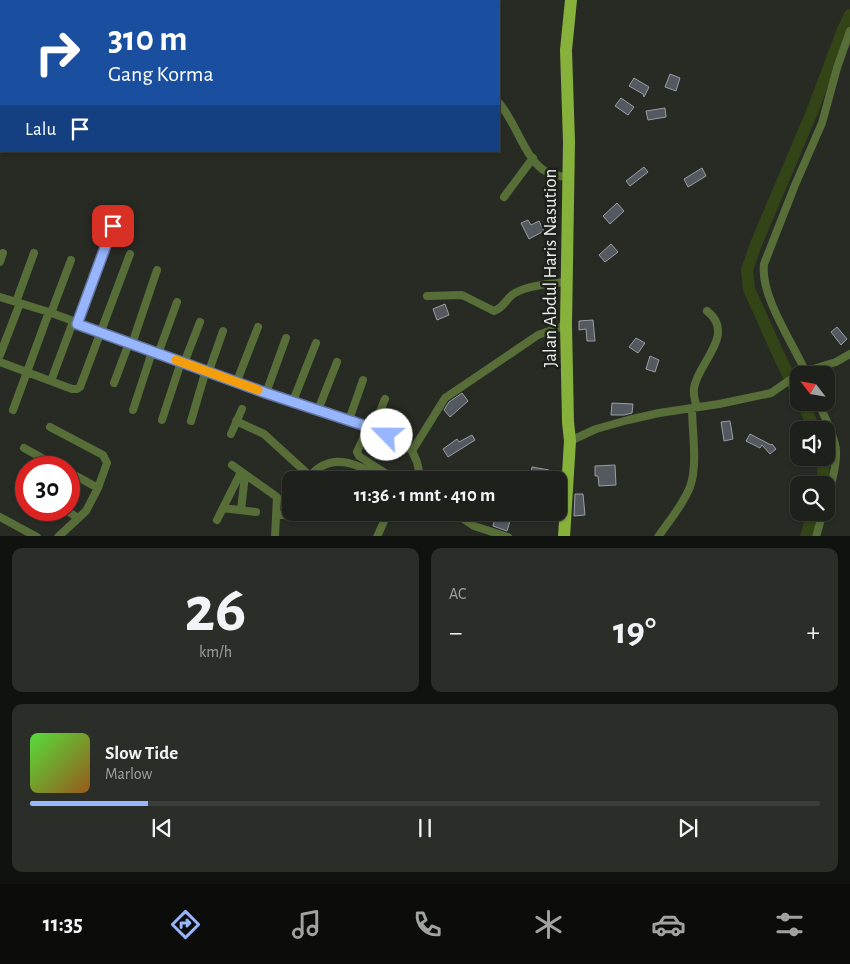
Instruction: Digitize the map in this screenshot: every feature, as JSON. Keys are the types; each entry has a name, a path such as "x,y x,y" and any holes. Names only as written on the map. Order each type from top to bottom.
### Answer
{"main road":[{"name":"Jalan Abdul Haris Nasution","path":"564,536 570,442 566,325 568,178 566,50 571,0"}],"street":[{"path":"801,366 764,283 764,264 822,123 837,68 850,31"},
{"path":"500,104 533,158 545,171 568,178"},
{"path":"504,197 533,158"},
{"path":"51,381 113,226"},
{"path":"0,262 3,253"},
{"path":"0,355 34,253"},
{"path":"0,362 77,390 80,387 130,254"},
{"path":"13,410 26,372 71,260"},
{"path":"114,383 157,270"},
{"path":"426,296 462,294 494,311 501,308 517,292 552,283 567,282"},
{"path":"0,297 50,313 266,393 371,428 402,442 412,451 419,471"},
{"path":"133,410 177,302"},
{"path":"658,536 684,499 690,485 693,470 694,386 717,341 718,326 714,316 707,311"},
{"path":"162,420 182,362 200,322"},
{"path":"412,451 445,398 538,335 566,325"},
{"path":"237,382 258,327"},
{"path":"191,421 207,371 223,331"},
{"path":"266,393 286,338"},
{"path":"293,401 316,343"},
{"path":"824,366 850,354"},
{"path":"318,410 337,362"},
{"path":"349,420 363,380"},
{"path":"570,442 596,429 628,420 771,393 790,381"},
{"path":"382,471 359,456 357,452 385,399"},
{"path":"232,434 242,409"},
{"path":"822,411 835,444 836,452 831,476"},
{"path":"236,421 264,434 302,471"},
{"path":"50,427 103,456 107,463 98,488 86,511 80,516"},
{"path":"24,448 38,456"},
{"path":"317,471 322,466 337,461 361,467 368,471"},
{"path":"232,465 277,497 275,536"},
{"path":"217,520 243,473"},
{"path":"241,510 243,473"},
{"path":"80,478 98,488"},
{"path":"223,508 256,512"},
{"path":"276,514 282,515"},
{"path":"0,517 37,536"},
{"path":"58,536 75,521"},
{"path":"378,536 384,521"},
{"path":"466,521 474,526 508,536"},
{"path":"816,536 820,521"}],"building":[{"path":"670,74 680,78 676,91 665,87"},
{"path":"634,78 649,87 644,97 643,94 629,86"},
{"path":"621,98 634,107 628,115 615,106"},
{"path":"665,108 666,117 648,120 646,111"},
{"path":"644,167 648,172 630,186 626,181"},
{"path":"702,168 706,176 688,187 684,179"},
{"path":"617,203 624,211 610,224 603,216"},
{"path":"528,220 531,225 539,221 544,231 529,239 521,223"},
{"path":"611,244 618,252 605,262 599,255"},
{"path":"445,304 449,315 437,320 433,309"},
{"path":"593,320 595,341 587,341 586,329 579,330 579,321"},
{"path":"837,327 847,339 841,345 831,332"},
{"path":"636,338 645,343 638,353 629,347"},
{"path":"650,356 659,360 655,372 646,369"},
{"path":"462,393 468,401 450,417 444,410 449,402"},
{"path":"612,403 633,404 632,413 611,415"},
{"path":"730,421 733,439 724,441 721,422"},
{"path":"750,434 772,444 776,449 770,454 762,445 760,448 746,441"},
{"path":"472,435 475,440 448,457 443,449 457,439 459,442"},
{"path":"615,465 616,485 599,486 598,476 595,476 595,466"},
{"path":"532,467 549,470 549,471 531,471"},
{"path":"575,494 583,494 585,515 574,516"},
{"path":"494,521 510,521 507,531 493,526"}],"waterway":[{"path":"790,379 749,289 747,270 850,15"},
{"path":"806,411 811,421"},
{"path":"823,476 824,466"},
{"path":"806,536 810,521"}],"slow traffic":[{"path":"176,360 258,390"}],"route":[{"path":"113,226 77,324 266,393 372,428 387,435"}]}
